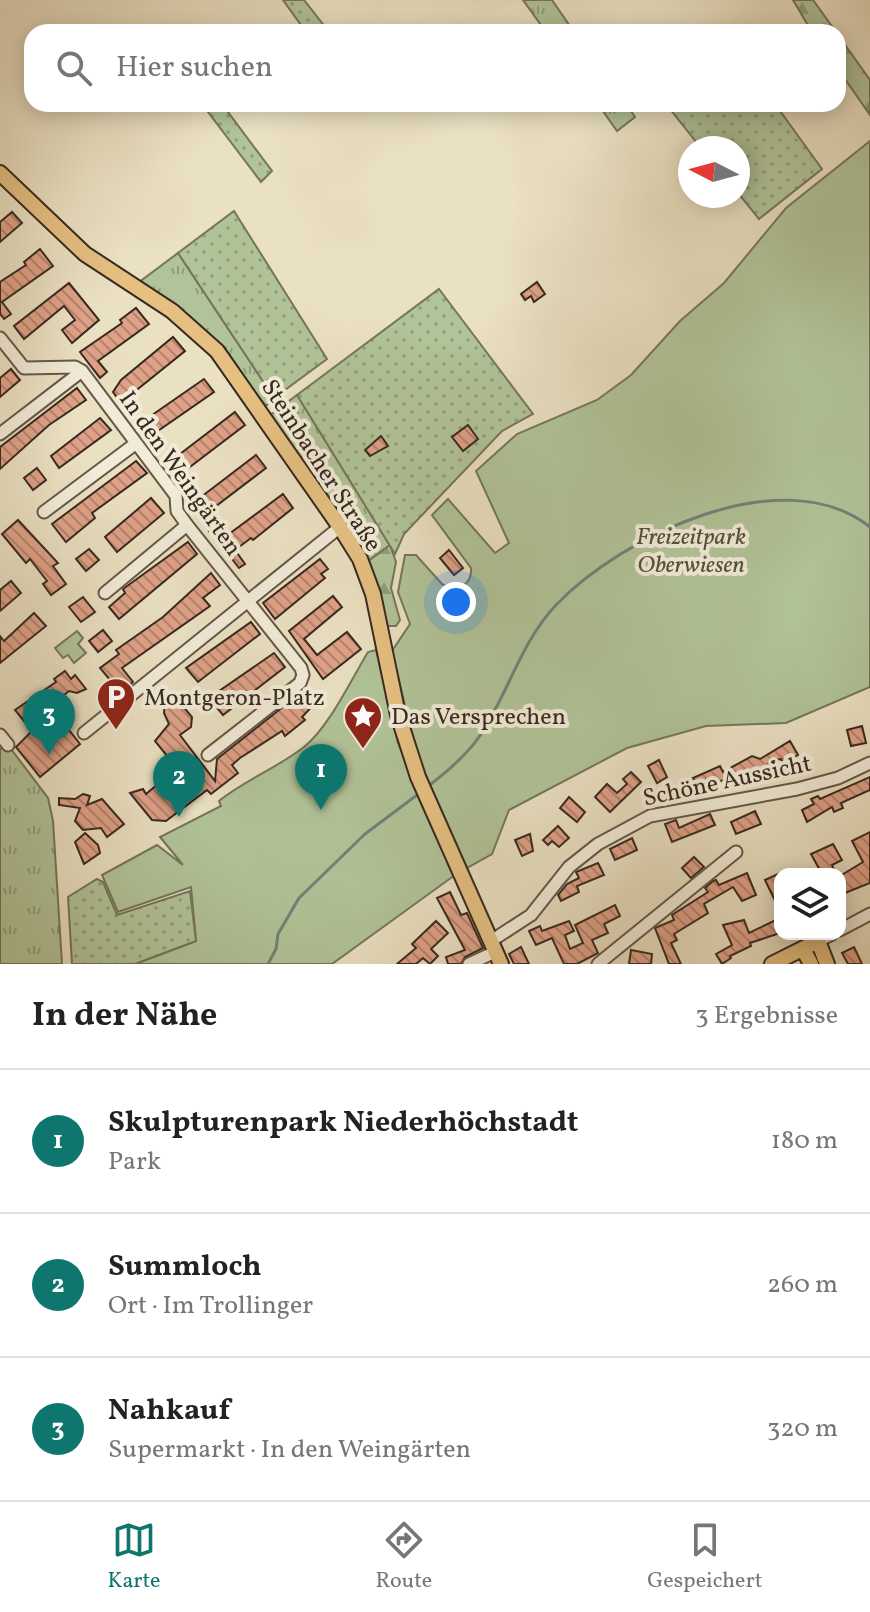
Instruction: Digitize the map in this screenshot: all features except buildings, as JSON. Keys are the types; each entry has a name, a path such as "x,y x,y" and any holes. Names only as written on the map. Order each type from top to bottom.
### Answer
{"main road":[{"name":"Steinbacher Straße","path":"0,173 85,254 172,311 217,351 340,527 360,559 373,594 398,715 423,790 495,952"},
{"path":"772,964 818,941 827,964"},
{"path":"803,949 811,964"}],"street":[{"path":"0,338 19,363 29,370 75,367 82,371 0,434"},
{"name":"In den Weingärten","path":"82,371 176,496 177,511 187,525 303,675 289,692 208,755"},
{"path":"44,512 135,444"},
{"path":"105,593 187,525"},
{"path":"84,733 340,527"},
{"path":"0,735 8,745"},
{"name":"Schöne Aussicht","path":"469,964 495,952 569,867 623,828 650,816 838,778 870,763"},
{"path":"598,964 736,852"},
{"path":"846,927 870,914"}],"green space":[{"path":"283,0 304,0 323,24 300,24"},
{"path":"523,0 552,0 568,24 540,24"},
{"path":"793,0 813,0 830,24 807,24"},
{"path":"846,46 870,80 870,115 846,80"},
{"path":"208,112 228,112 272,171 261,182"},
{"path":"604,112 632,112 635,117 617,131"},
{"path":"672,112 781,112 822,169 759,219 750,208 750,136 691,136"},
{"name":"Freizeitpark Oberwiesen","path":"870,141 870,687 786,723 706,726 627,748 509,810 492,854 465,869 420,769 392,651 410,624 398,592 405,555 416,555 442,584 453,590 464,585 471,568 432,515 448,499 495,553 509,543 476,471 517,434 597,400 631,375 680,321 724,283 786,208"},
{"path":"234,211 327,359 274,398 178,253"},
{"path":"178,253 274,398 266,406 203,328 138,283"},
{"path":"439,289 533,414 502,431 404,534 395,554 297,395"},
{"path":"297,395 390,545 367,562 349,524 269,416"},
{"path":"390,545 396,562 391,588 400,620 396,626 386,626 367,562"},
{"path":"77,631 83,638 78,644 86,653 74,663 68,655 63,658 55,648"},
{"path":"376,650 398,743 455,875 332,964 135,964 196,941 191,887 118,912 102,875 157,845 183,865 160,837 221,806 219,801 304,747 331,716 368,652"},
{"path":"8,745 48,798 53,821 62,964 0,964 0,749"},
{"path":"97,879 103,882 117,915 190,891 196,941 135,964 72,964 68,897"}],"waterway":[{"path":"427,787 455,764 479,737 523,652 556,605 585,579 621,554 661,532 705,514 750,503 794,500 834,508 870,527"},
{"path":"268,964 276,949 278,934 299,898 365,834 421,792"}],"place":[{"name":"Montgeron-Platz","path":"116,731"},
{"name":"Das Versprechen","path":"363,750"},
{"name":"Nahkauf","path":"49,755"},
{"name":"Skulpturenpark Niederhöchstadt","path":"321,810"},
{"name":"Summloch","path":"179,817"}]}
